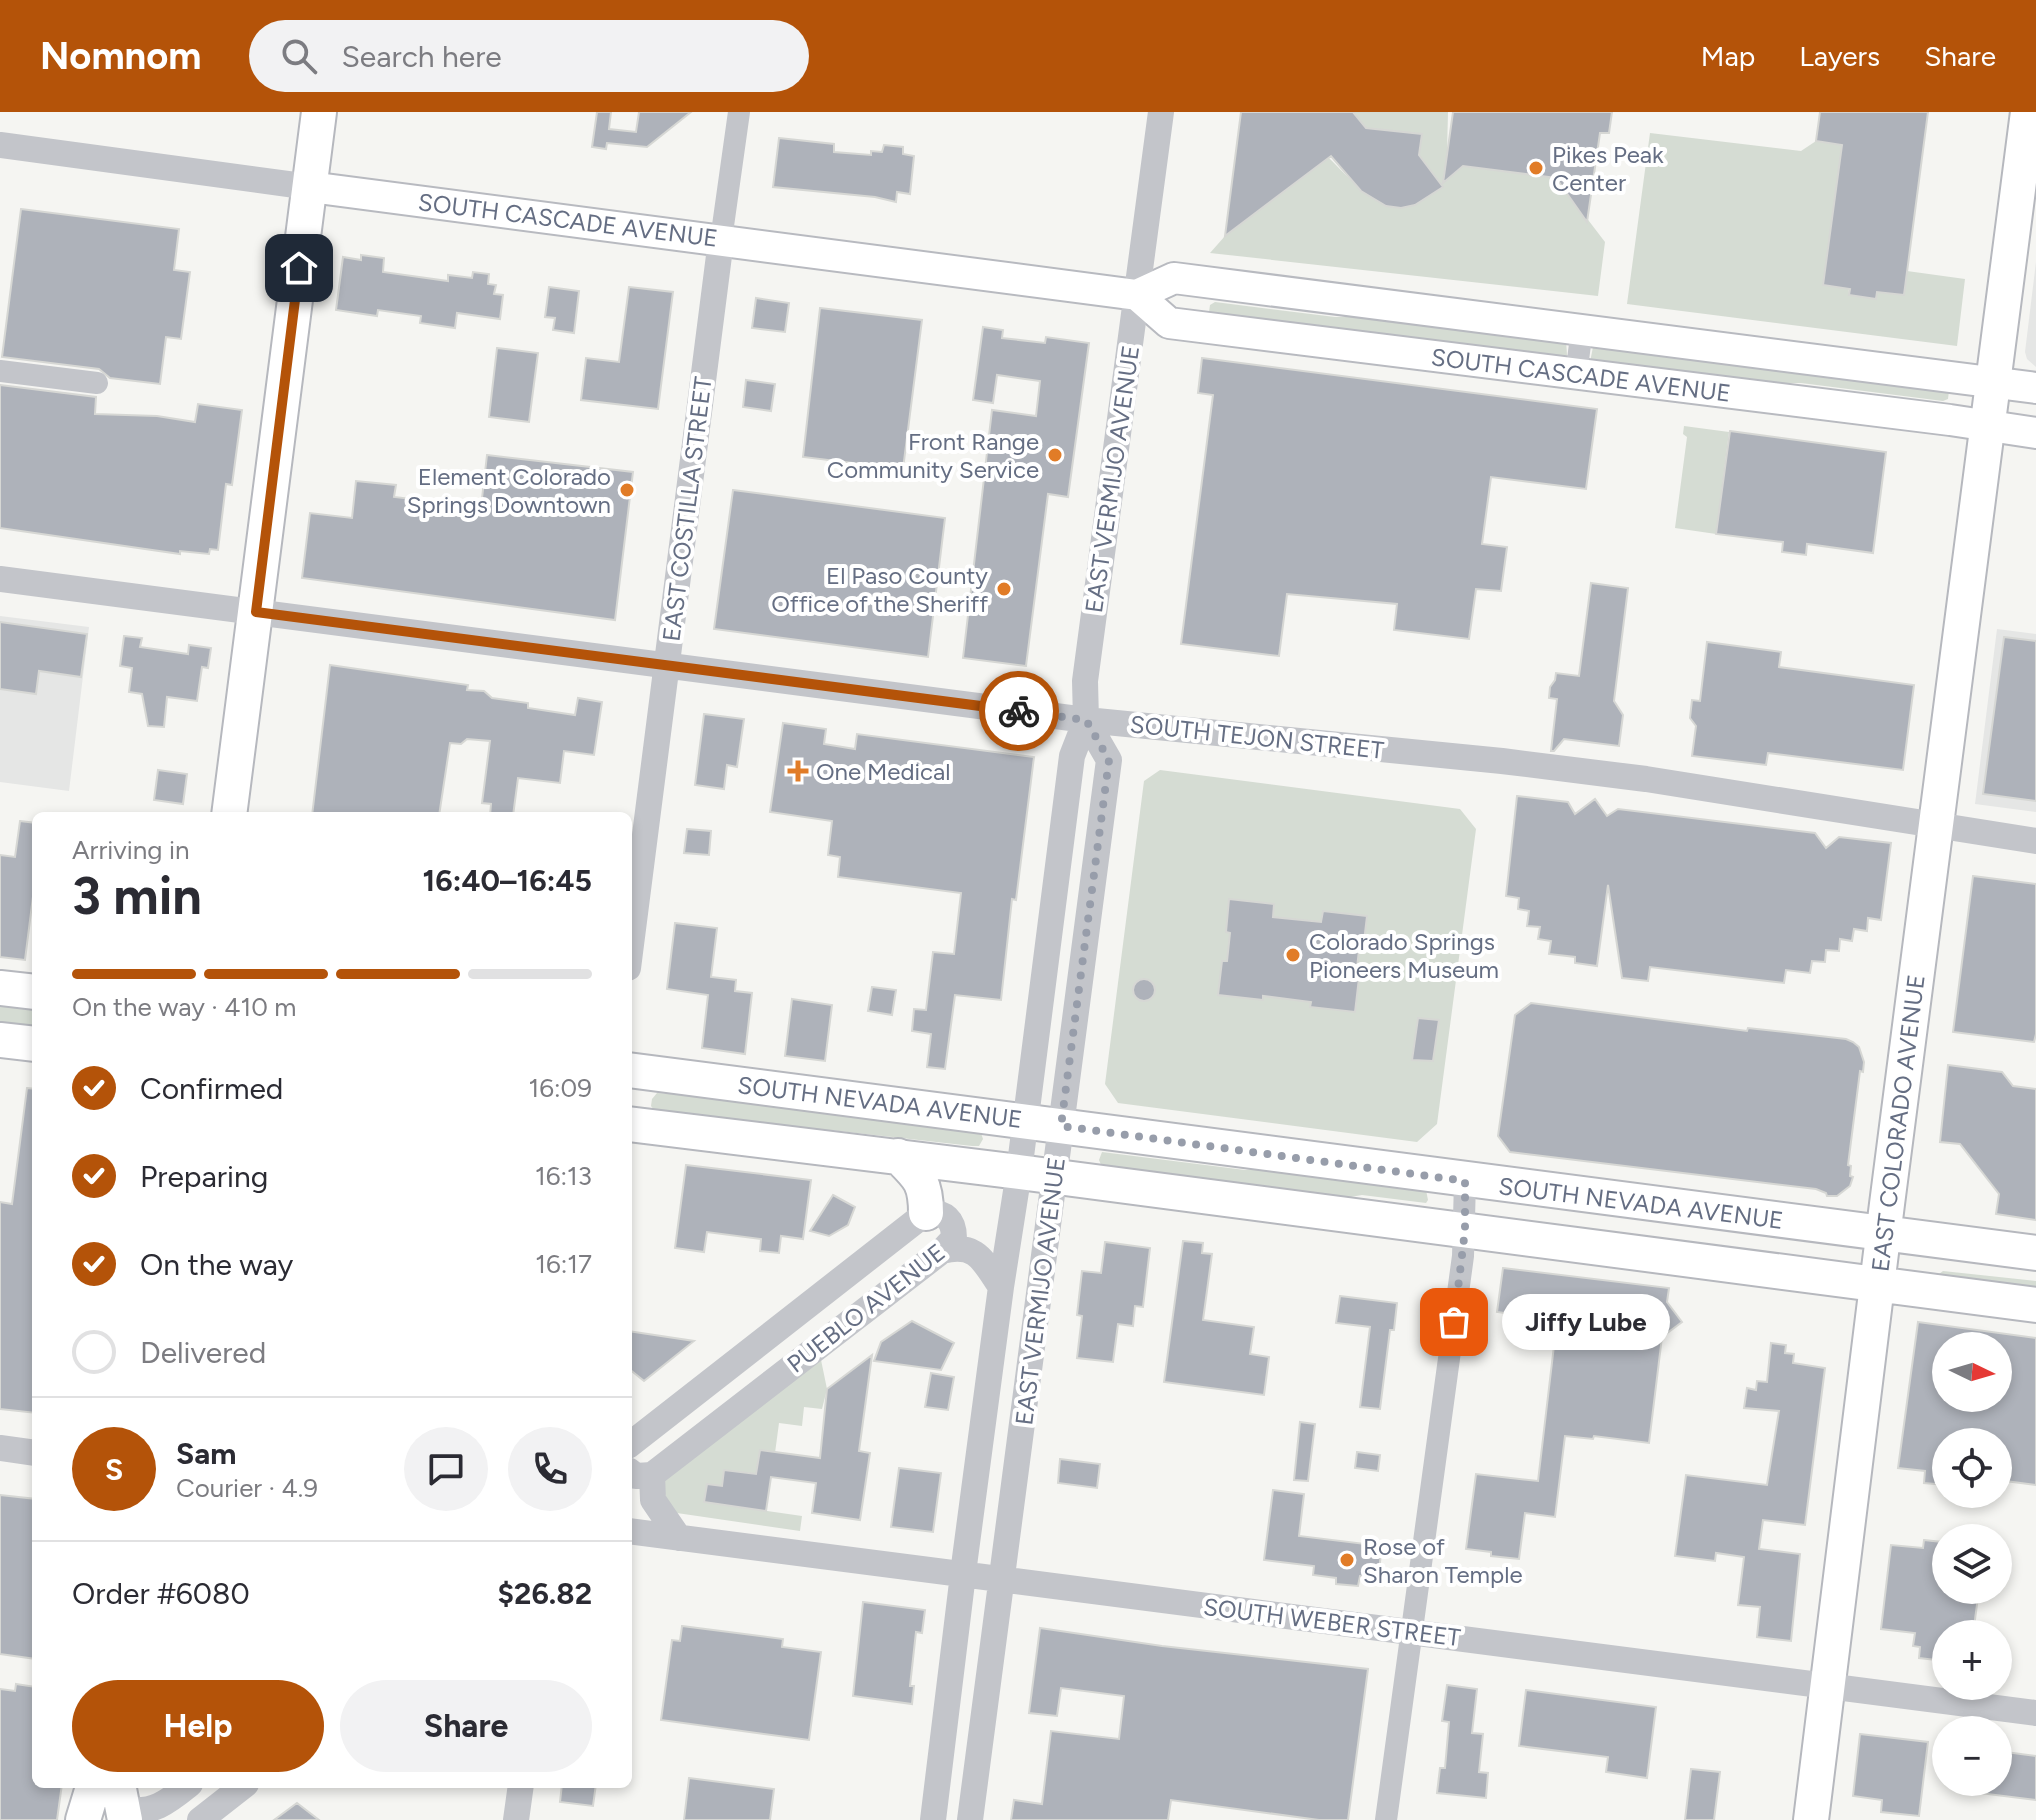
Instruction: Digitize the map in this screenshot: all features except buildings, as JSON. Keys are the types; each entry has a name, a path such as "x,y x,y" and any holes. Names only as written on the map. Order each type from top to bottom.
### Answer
{"main road":[{"path":"230,812 319,112"},
{"name":"EAST COLORADO AVENUE","path":"1811,1820 2028,112"},
{"name":"SOUTH CASCADE AVENUE","path":"310,187 1137,295 1174,278 2036,388"},
{"name":"SOUTH CASCADE AVENUE","path":"1137,295 1169,323 2036,433"},
{"path":"0,988 32,992"},
{"path":"0,1040 32,1044"},
{"name":"SOUTH NEVADA AVENUE","path":"632,1071 2036,1253"},
{"name":"SOUTH NEVADA AVENUE","path":"632,1124 898,1156 2036,1305"},
{"path":"898,1156 920,1178 926,1196 926,1213"},
{"path":"83,1820 93,1788"}],"street":[{"path":"721,240 739,112"},
{"name":"EAST VERMIJO AVENUE","path":"933,1820 1072,756 1086,720 1085,681 1161,112"},
{"name":"SOUTH CASCADE AVENUE","path":"0,145 310,187"},
{"name":"EAST COSTILLA STREET","path":"632,937 721,240"},
{"path":"1576,375 1582,329"},
{"path":"0,371 97,383"},
{"name":"SOUTH TEJON STREET","path":"0,579 1086,720 1502,761 1646,779 2036,841"},
{"name":"EAST VERMIJO AVENUE","path":"970,1820 1109,760 1086,720"},
{"path":"1386,1820 1465,1230 1465,1181"},
{"name":"PUEBLO AVENUE","path":"632,1443 926,1213 950,1218 954,1238 942,1251 640,1472"},
{"path":"942,1251 959,1246 975,1252 1001,1287"},
{"path":"0,1448 32,1452"},
{"path":"640,1472 653,1500 679,1538"},
{"name":"SOUTH WEBER STREET","path":"632,1532 2036,1713"},
{"path":"115,1803 141,1812 162,1806 185,1788"},
{"path":"188,1788 182,1800 185,1809 203,1818 241,1788"},
{"path":"516,1820 520,1788"}],"shaded area":[{"path":"1353,112 1448,112 1447,153 1464,166 1556,178 1605,242 1598,296 1210,253 1225,236 1329,158 1368,195 1393,206 1407,206 1443,187 1419,155 1422,134 1366,128"},
{"path":"1650,133 1801,151 1816,141 1842,145 1849,295 1876,299 1877,292 1904,295 1907,271 1965,279 1957,346 1627,304"},
{"path":"2036,262 2036,367 2027,359 2025,352"},
{"path":"1215,302 1335,317 1410,317 1566,340 1567,355 1564,359 1213,317 1209,312 1210,305"},
{"path":"1599,344 1949,391 1948,399 1943,401 1801,383 1716,383 1590,362 1593,347"},
{"path":"1684,426 1729,432 1716,534 1675,528 1687,437 1683,434"},
{"path":"0,616 89,627 69,791 0,782"},
{"path":"1997,629 2036,634 2036,812 1975,804"},
{"path":"1160,770 1460,809 1476,829 1437,1124 1417,1142 1118,1103 1105,1084 1144,781"},
{"path":"0,997 32,1001 32,1034 0,1030"},
{"path":"657,1093 712,1096 980,1130 983,1139 979,1146 972,1146 830,1130 800,1131 657,1114 651,1106"},
{"path":"1102,1152 1245,1170 1278,1167 1426,1190 1428,1200 1426,1203 1362,1195 1333,1200 1102,1167 1099,1160"},
{"path":"1943,1271 2036,1281 2036,1288 1941,1278 1939,1274"},
{"path":"820,1355 827,1389 822,1409 804,1407 802,1426 779,1423 775,1453 760,1451 756,1474 724,1470 722,1486 707,1484 704,1502 802,1516 800,1531 670,1512 661,1479"}],"way so far":[{"path":"1019,711 1086,720 1109,760 1061,1126 1465,1181 1465,1230 1454,1322"}],"place":[{"name":"Pikes Peak Center","path":"1536,168"},
{"name":"Front Range Community Service","path":"1055,455"},
{"name":"Element Colorado Springs Downtown","path":"627,490"},
{"name":"El Paso County Office of the Sheriff","path":"1004,589"},
{"name":"One Medical","path":"798,771"},
{"name":"Colorado Springs Pioneers Museum","path":"1293,955"},
{"name":"Jiffy Lube","path":"1454,1322"},
{"name":"Rose of Sharon Temple","path":"1347,1560"}],"route":[{"path":"299,268 256,612 1019,711"}]}
